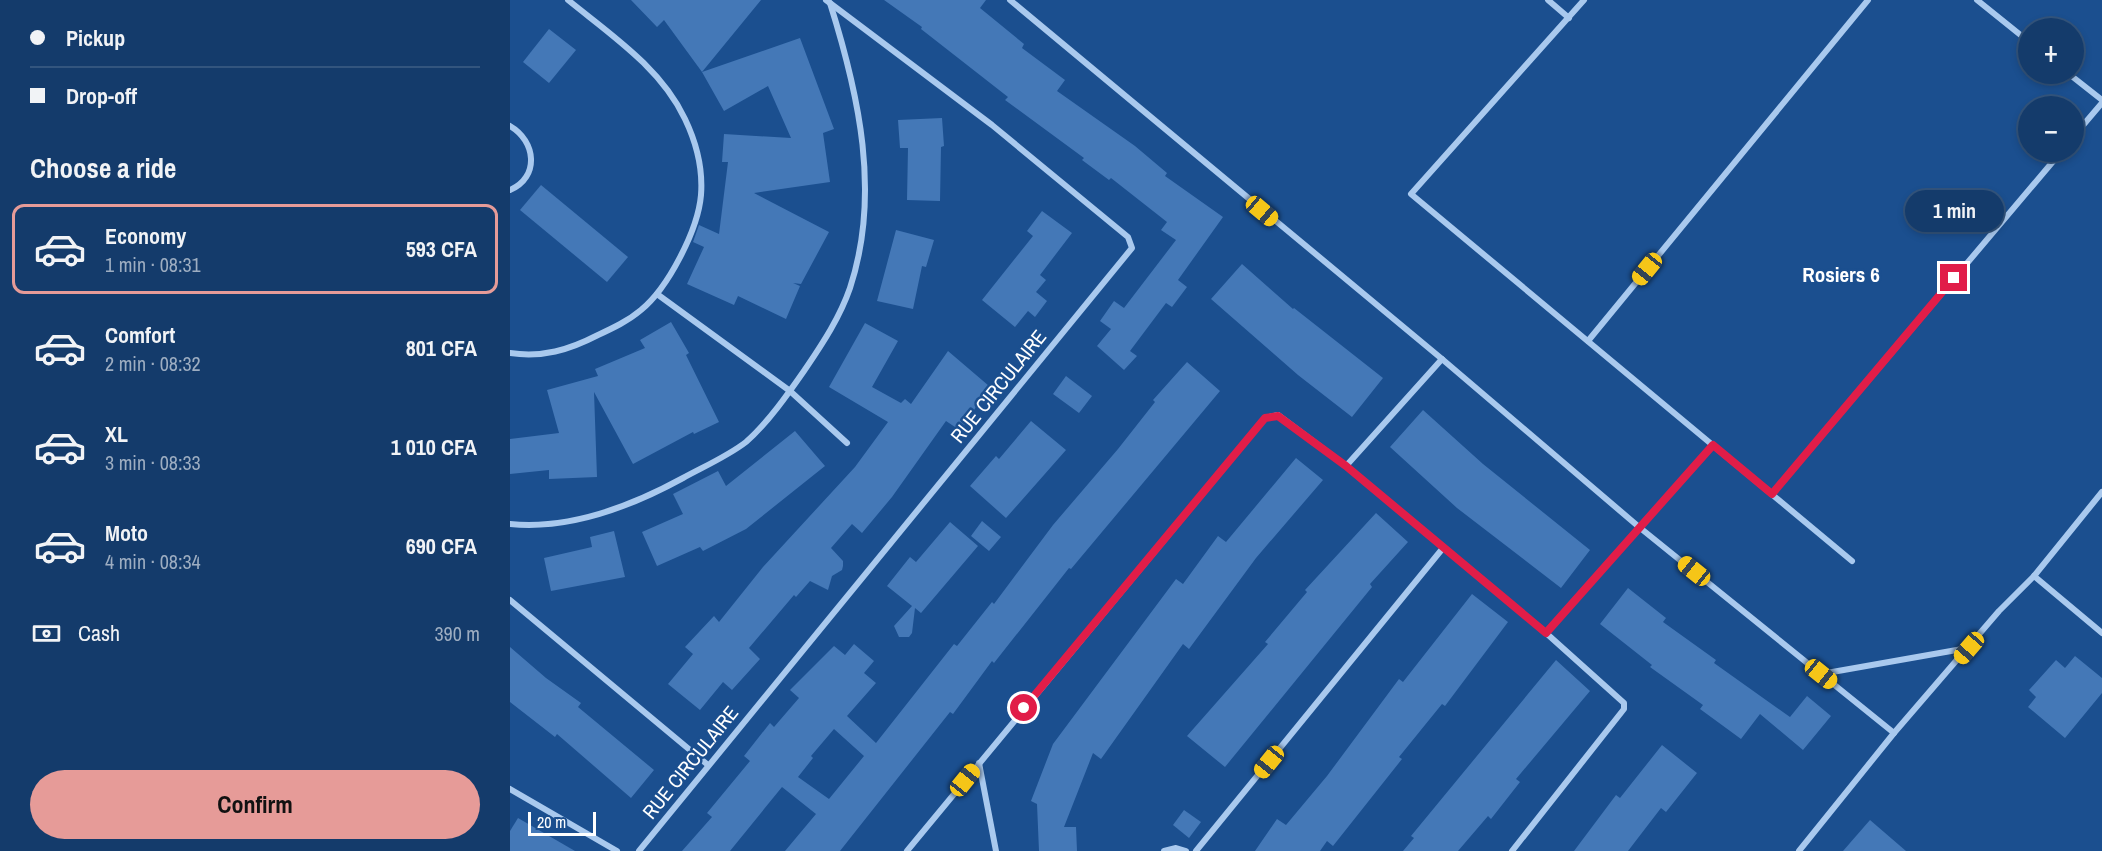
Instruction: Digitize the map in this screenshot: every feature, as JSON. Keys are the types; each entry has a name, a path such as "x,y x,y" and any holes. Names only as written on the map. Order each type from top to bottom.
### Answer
{"street":[{"path":"510,352 543,355 576,346 622,323 657,294 675,266 696,214 700,196 698,156 686,120 671,94 652,71 568,0"},
{"path":"1010,0 1327,266 1442,359 1639,527 1894,733"},
{"path":"1548,0 1569,18"},
{"path":"1584,0 1411,194 1852,561"},
{"path":"1588,341 1868,0"},
{"path":"1977,0 2018,33"},
{"path":"510,524 566,520 621,508 661,490 746,442 790,391 829,333 850,289 859,251 865,165 860,114 828,2"},
{"name":"RUE CIRCULAIRE","path":"639,851 1132,248 1128,237 992,125 828,2"},
{"path":"2081,84 2102,101 2084,123"},
{"path":"510,126 520,132 528,143 532,156 531,169 524,181 510,190"},
{"path":"1772,494 2053,162"},
{"path":"657,294 790,391 848,443"},
{"path":"1346,466 1442,359"},
{"path":"907,851 1265,418 1278,416 1346,466 1546,633 1621,699 1624,709 1512,851"},
{"path":"1546,633 1713,445"},
{"path":"1799,851 1894,733 1999,611 2034,576 2102,492"},
{"path":"1196,851 1443,548"},
{"path":"2034,576 2102,633"},
{"path":"510,600 708,765"},
{"path":"1821,674 1969,648"},
{"path":"980,763 996,851"},
{"path":"510,789 617,851"},
{"path":"1164,851 1176,848 1186,851"}],"building":[{"path":"631,0 761,0 702,72 664,20 657,27"},
{"path":"884,0 986,0 980,8 1024,44 1022,48 1065,80 1057,91 1135,146 1167,173 1165,176 1223,217 1178,280 1187,287 1172,307 1166,303 1130,351 1137,356 1124,370 1097,346 1111,329 1100,321 1114,301 1124,308 1176,240 1161,230 1167,222 1005,100 1008,97 921,29 922,27"},
{"path":"549,29 576,50 549,83 523,62"},
{"path":"800,38 834,129 823,133 830,182 754,193 829,232 801,284 793,283 800,286 786,319 738,296 734,305 687,284 704,247 693,242 699,225 719,234 728,162 722,162 724,134 791,138 768,86 724,111 702,72"},
{"path":"942,118 944,146 941,147 940,201 907,200 908,148 900,148 898,120"},
{"path":"541,185 628,257 607,282 520,210"},
{"path":"1042,211 1072,233 1040,275 1046,280 1036,292 1047,301 1035,317 1028,311 1015,327 982,300 1033,236 1027,231"},
{"path":"896,230 934,240 926,267 922,266 913,309 877,301"},
{"path":"1242,264 1293,309 1383,378 1352,417 1298,375 1211,299"},
{"path":"671,322 689,353 686,355 719,422 694,434 693,432 633,464 594,392 597,477 549,479 549,470 510,474 510,439 559,433 547,390 598,376 595,369 645,348 640,340"},
{"path":"865,323 898,341 872,387 901,403 905,399 911,404 948,351 989,386 961,431 946,421 892,497 862,533 852,524 831,548 843,561 843,566 842,570 832,576 828,590 810,581 796,597 794,595 749,648 760,659 732,690 723,682 700,710 668,684 693,654 685,647 714,616 719,622 763,567 855,467 888,422 829,387"},
{"path":"1187,362 1220,391 1071,569 1069,568 994,663 992,661 953,714 950,712 840,851 785,851 816,814 782,787 730,851 682,851 712,817 707,813 750,761 744,756 770,723 774,727 799,698 790,690 834,646 845,655 854,644 874,661 864,673 876,683 847,716 876,743 954,644 957,646 992,602 994,604 1053,525 1155,402 1153,400","holes":["834,729 864,756 829,799 798,777 813,758 811,756"]},
{"path":"1066,376 1092,396 1079,413 1053,394"},
{"path":"1423,410 1483,464 1590,550 1561,588 1457,508 1390,447"},
{"path":"1031,421 1066,450 1006,518 970,486 996,456 999,459"},
{"path":"795,431 825,466 746,529 703,551 700,547 657,566 642,532 683,514 673,494 718,471 726,486"},
{"path":"1296,458 1323,480 1256,558 1189,649 1183,644 1101,759 1093,753 1064,827 1076,827 1077,851 1039,851 1037,804 1031,801 1053,744 1176,579 1183,584 1218,536 1226,542"},
{"path":"1376,513 1408,542 1370,584 1372,587 1225,767 1187,736 1268,644 1265,642 1307,592 1305,590"},
{"path":"982,521 1001,537 989,551 971,536"},
{"path":"950,522 978,546 921,613 915,608 912,633 909,637 899,637 894,626 912,606 887,586 910,557 916,562"},
{"path":"614,531 625,577 551,591 544,558 592,547 590,537"},
{"path":"1628,588 1666,618 1663,622 1716,660 1714,663 1790,717 1807,696 1831,716 1803,750 1760,714 1741,739 1700,709 1703,705 1650,667 1652,665 1600,624"},
{"path":"1472,594 1508,622 1445,706 1442,704 1399,757 1402,759 1333,846 1327,841 1320,851 1255,851 1277,819 1286,825 1327,776 1399,679 1403,682"},
{"path":"510,647 546,678 581,703 578,707 654,770 631,798 557,734 555,737 510,702"},
{"path":"2075,656 2102,678 2102,693 2065,738 2028,707 2036,697 2029,690 2056,660 2065,668"},
{"path":"1556,660 1590,691 1516,779 1520,782 1491,819 1488,816 1458,851 1403,851 1414,838 1411,836"},
{"path":"1662,745 1697,773 1666,812 1661,808 1628,851 1574,851 1616,795 1620,798"},
{"path":"1184,810 1201,822 1189,838 1173,825"},
{"path":"518,818 575,851 510,851 510,831"},
{"path":"1870,820 1906,851 1843,851"}],"district":[{"name":"Rosiers 6","path":"1841,274"}],"route":[{"path":"1024,708 1265,418 1271,415 1278,416 1346,466 1546,633 1713,445 1772,494 1954,278"}]}
